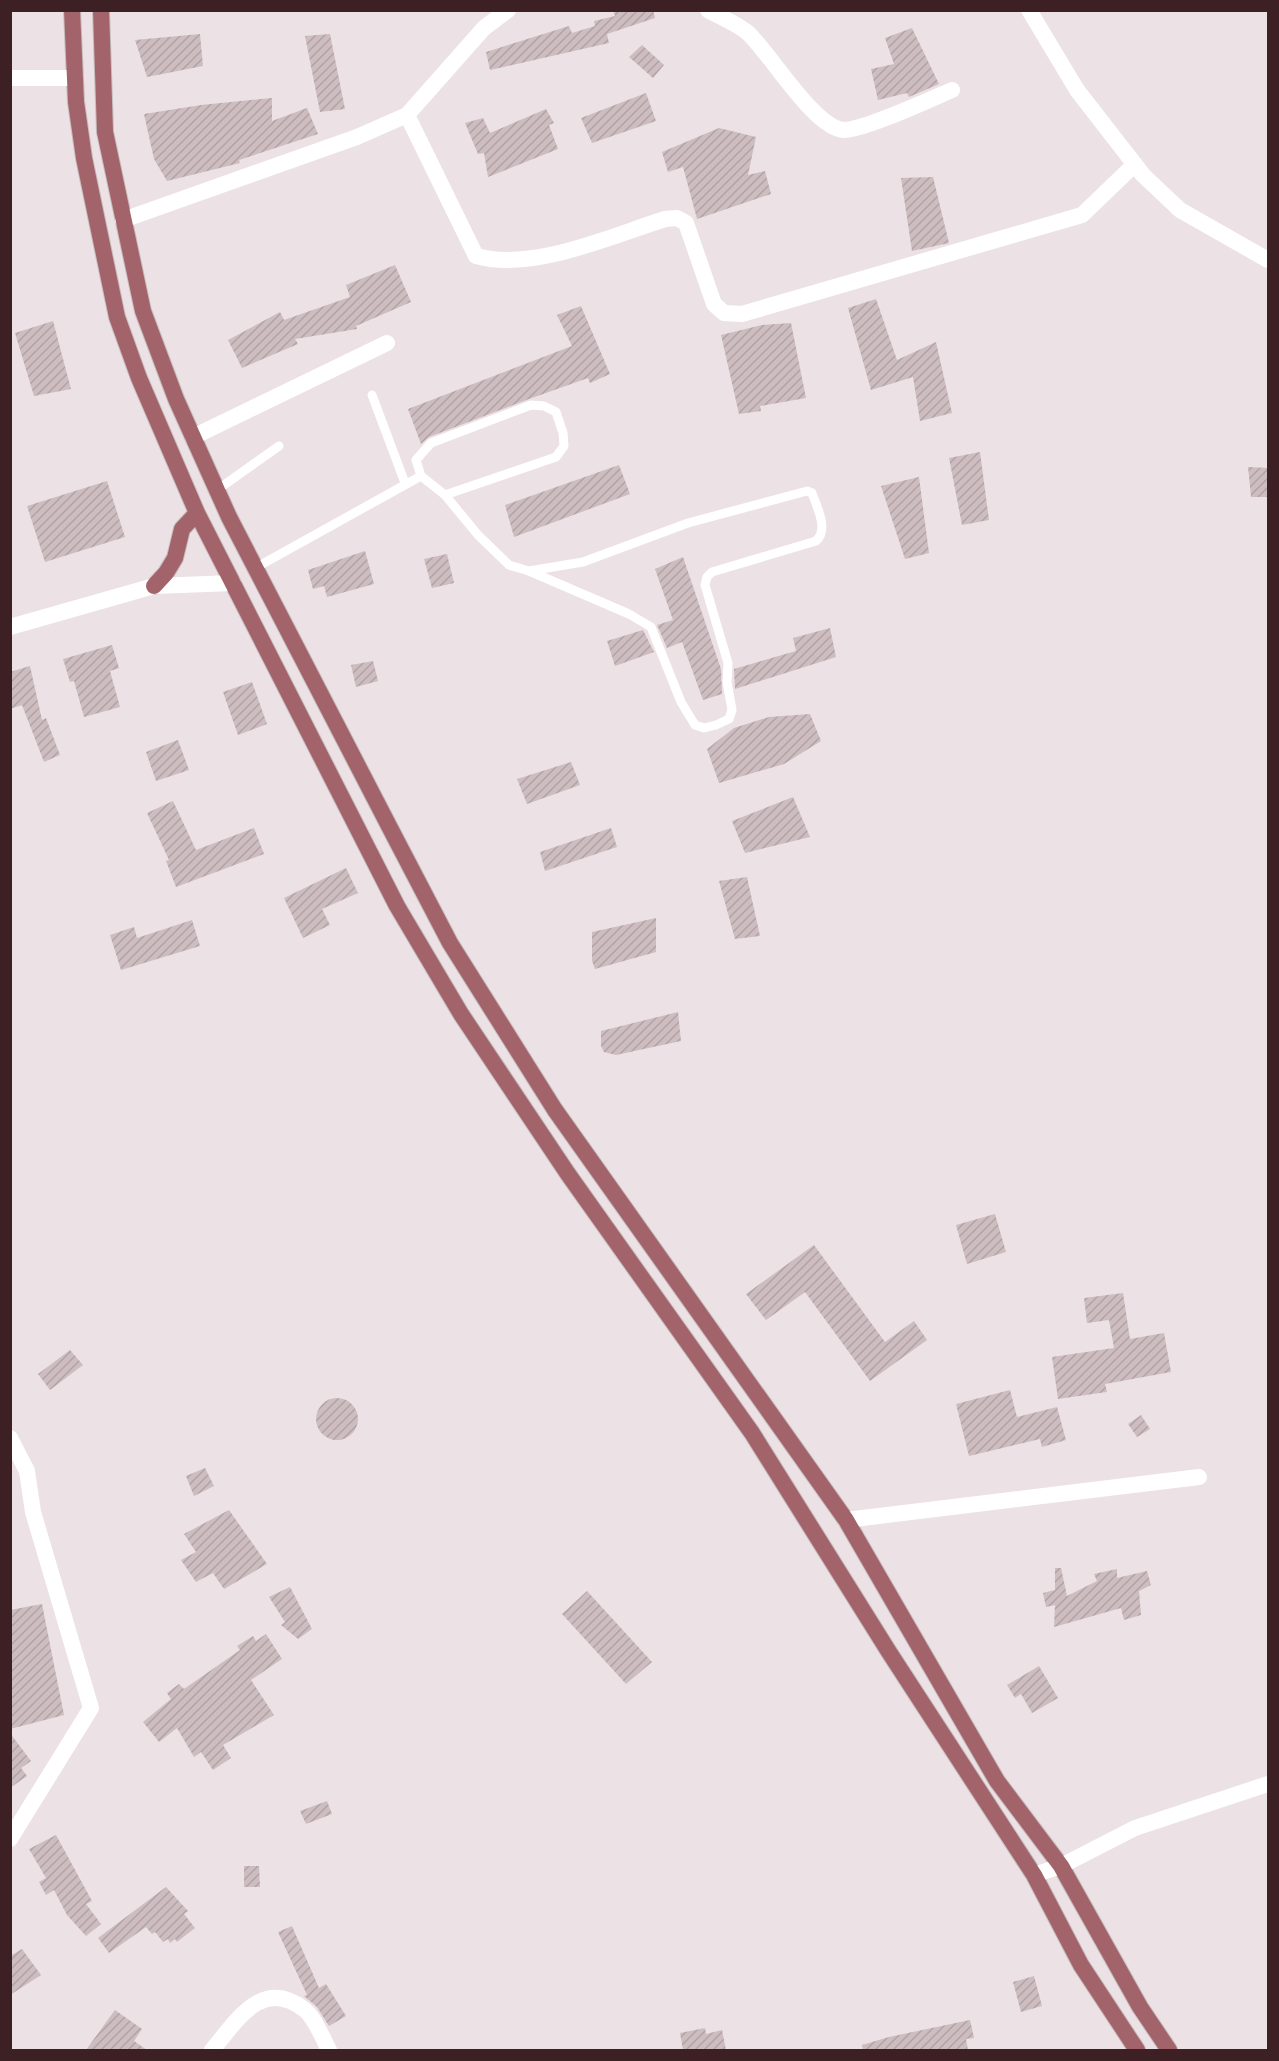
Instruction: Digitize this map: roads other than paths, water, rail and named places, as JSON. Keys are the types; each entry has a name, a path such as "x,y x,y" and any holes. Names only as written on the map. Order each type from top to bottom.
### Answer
{"main road":[{"path":"72,10 75,78 84,158 117,317 139,378 196,513 397,906 460,1014 613,1240 752,1433 889,1652 1034,1875 1081,1965 1137,2050"},
{"path":"101,10 105,132 143,311 193,437 217,490 255,568 450,943 555,1110 846,1520 997,1781 1062,1866 1140,2007 1169,2050"},
{"path":"154,586 166,573 175,558 182,529 196,513"}],"street":[{"path":"123,220 357,137 408,115 484,28 508,10"},
{"path":"708,10 747,32 813,111 826,122 844,130 871,122 952,90"},
{"path":"1029,10 1077,90 1135,164 1180,210 1269,260"},
{"path":"10,78 75,78"},
{"path":"408,115 476,256 489,259 522,259 587,244 665,219 677,218 686,223 714,304 724,313 742,314 1082,215 1135,164"},
{"path":"193,437 387,343"},
{"path":"10,627 154,586 233,583"},
{"path":"10,1438 27,1471 33,1512 91,1708 10,1839"},
{"path":"846,1520 1199,1477"},
{"path":"1034,1875 1062,1866 1135,1828 1269,1784"},
{"path":"212,2050 253,2003 279,1997 306,2010 329,2050"}],"lane":[{"path":"372,395 405,483"},
{"path":"445,495 556,457 564,446 563,433 556,412 544,406 531,405 431,443 416,460 422,476 445,495 509,565 529,571 629,614 651,627 681,702 695,725 704,728 729,719 732,710 728,663 705,585 707,577 712,572 816,541 822,536 823,530 812,493 807,491 688,523 583,562 529,571"},
{"path":"217,490 279,446"},
{"path":"255,568 405,483 422,476"}]}
